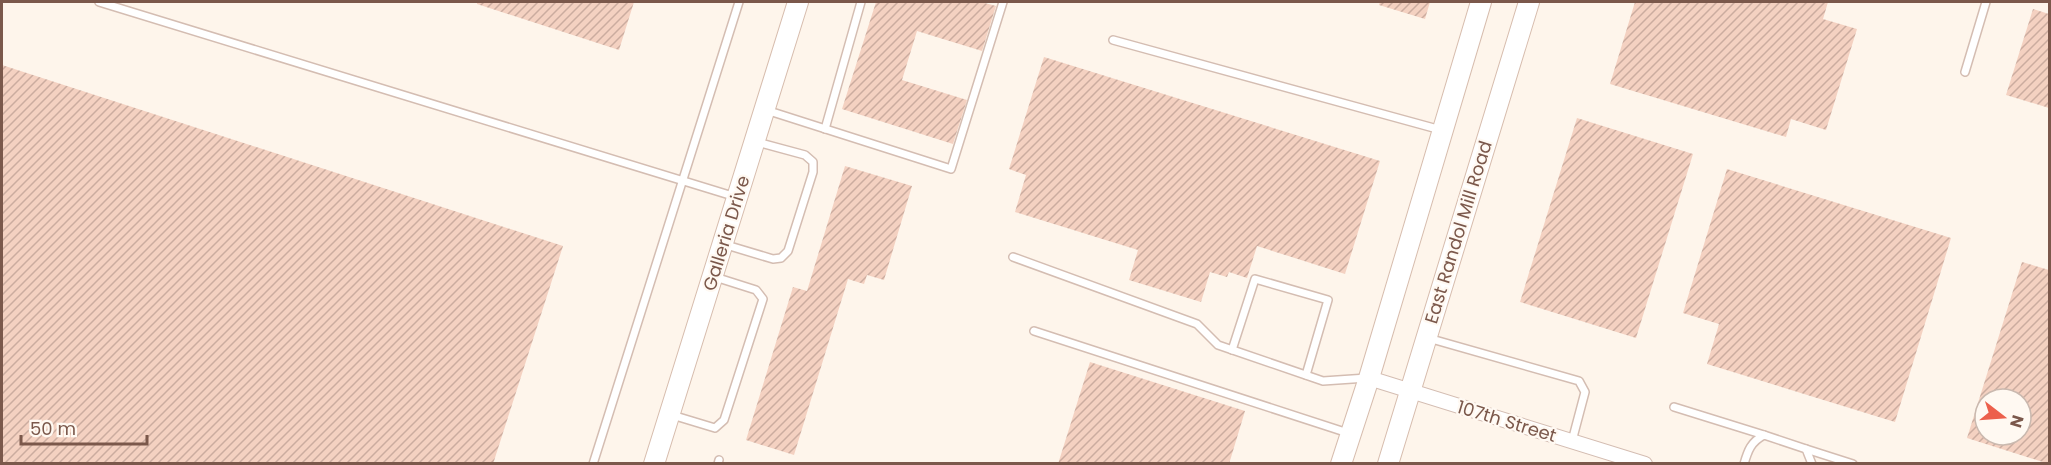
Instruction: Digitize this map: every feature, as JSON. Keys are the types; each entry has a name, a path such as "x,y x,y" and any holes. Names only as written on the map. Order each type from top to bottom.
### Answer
{"main road":[{"name":"Galleria Drive","path":"654,464 798,2"},
{"path":"1341,464 1369,378 1481,2"},
{"name":"East Randol Mill Road","path":"1388,464 1529,2"}],"street":[{"name":"107th Street","path":"1369,378 1572,441 1610,458 1645,464"}],"lane":[{"path":"99,2 737,197"},
{"path":"593,464 739,2"},
{"path":"825,129 861,2"},
{"path":"765,110 951,169 1003,2"},
{"path":"1965,72 1986,2"},
{"path":"1113,40 1443,131"},
{"path":"723,244 772,259 781,258 788,251 813,172 813,162 805,155 755,141"},
{"path":"1013,257 1197,324 1218,345 1323,381 1369,378"},
{"path":"669,414 715,428 724,420 763,299 756,290 712,277"},
{"path":"1232,350 1255,279 1328,300 1306,375"},
{"path":"1035,331 1350,434"},
{"path":"1425,338 1579,381 1585,392 1572,441"},
{"path":"1674,407 1853,464"},
{"path":"1744,464 1748,449 1755,440 1764,435"},
{"path":"1806,449 1812,464"}],"building":[{"path":"477,2 634,2 619,50 477,4"},
{"path":"876,2 981,2 996,6 982,51 917,31 902,80 967,100 953,144 842,109"},
{"path":"1380,2 1430,2 1425,19 1379,5"},
{"path":"1635,2 1828,2 1823,19 1857,29 1826,130 1791,119 1786,137 1610,84"},
{"path":"2033,9 2049,14 2049,108 2006,95"},
{"path":"1044,57 1380,161 1345,274 1257,246 1247,278 1229,272 1227,277 1210,272 1201,302 1129,280 1138,250 1015,212 1026,175 1009,169"},
{"path":"2,65 563,246 493,464 2,464"},
{"path":"1577,118 1693,154 1636,338 1520,302"},
{"path":"845,166 912,186 884,280 867,275 864,284 848,279 794,455 746,440 793,287 807,291"},
{"path":"1727,169 1951,238 1895,422 1707,364 1719,324 1683,313"},
{"path":"2022,262 2049,270 2049,464 1995,447 2033,447 2033,387 1983,387"},
{"path":"1090,362 1245,411 1229,464 1058,464"},
{"path":"1973,419 1973,440 1967,438"}]}
